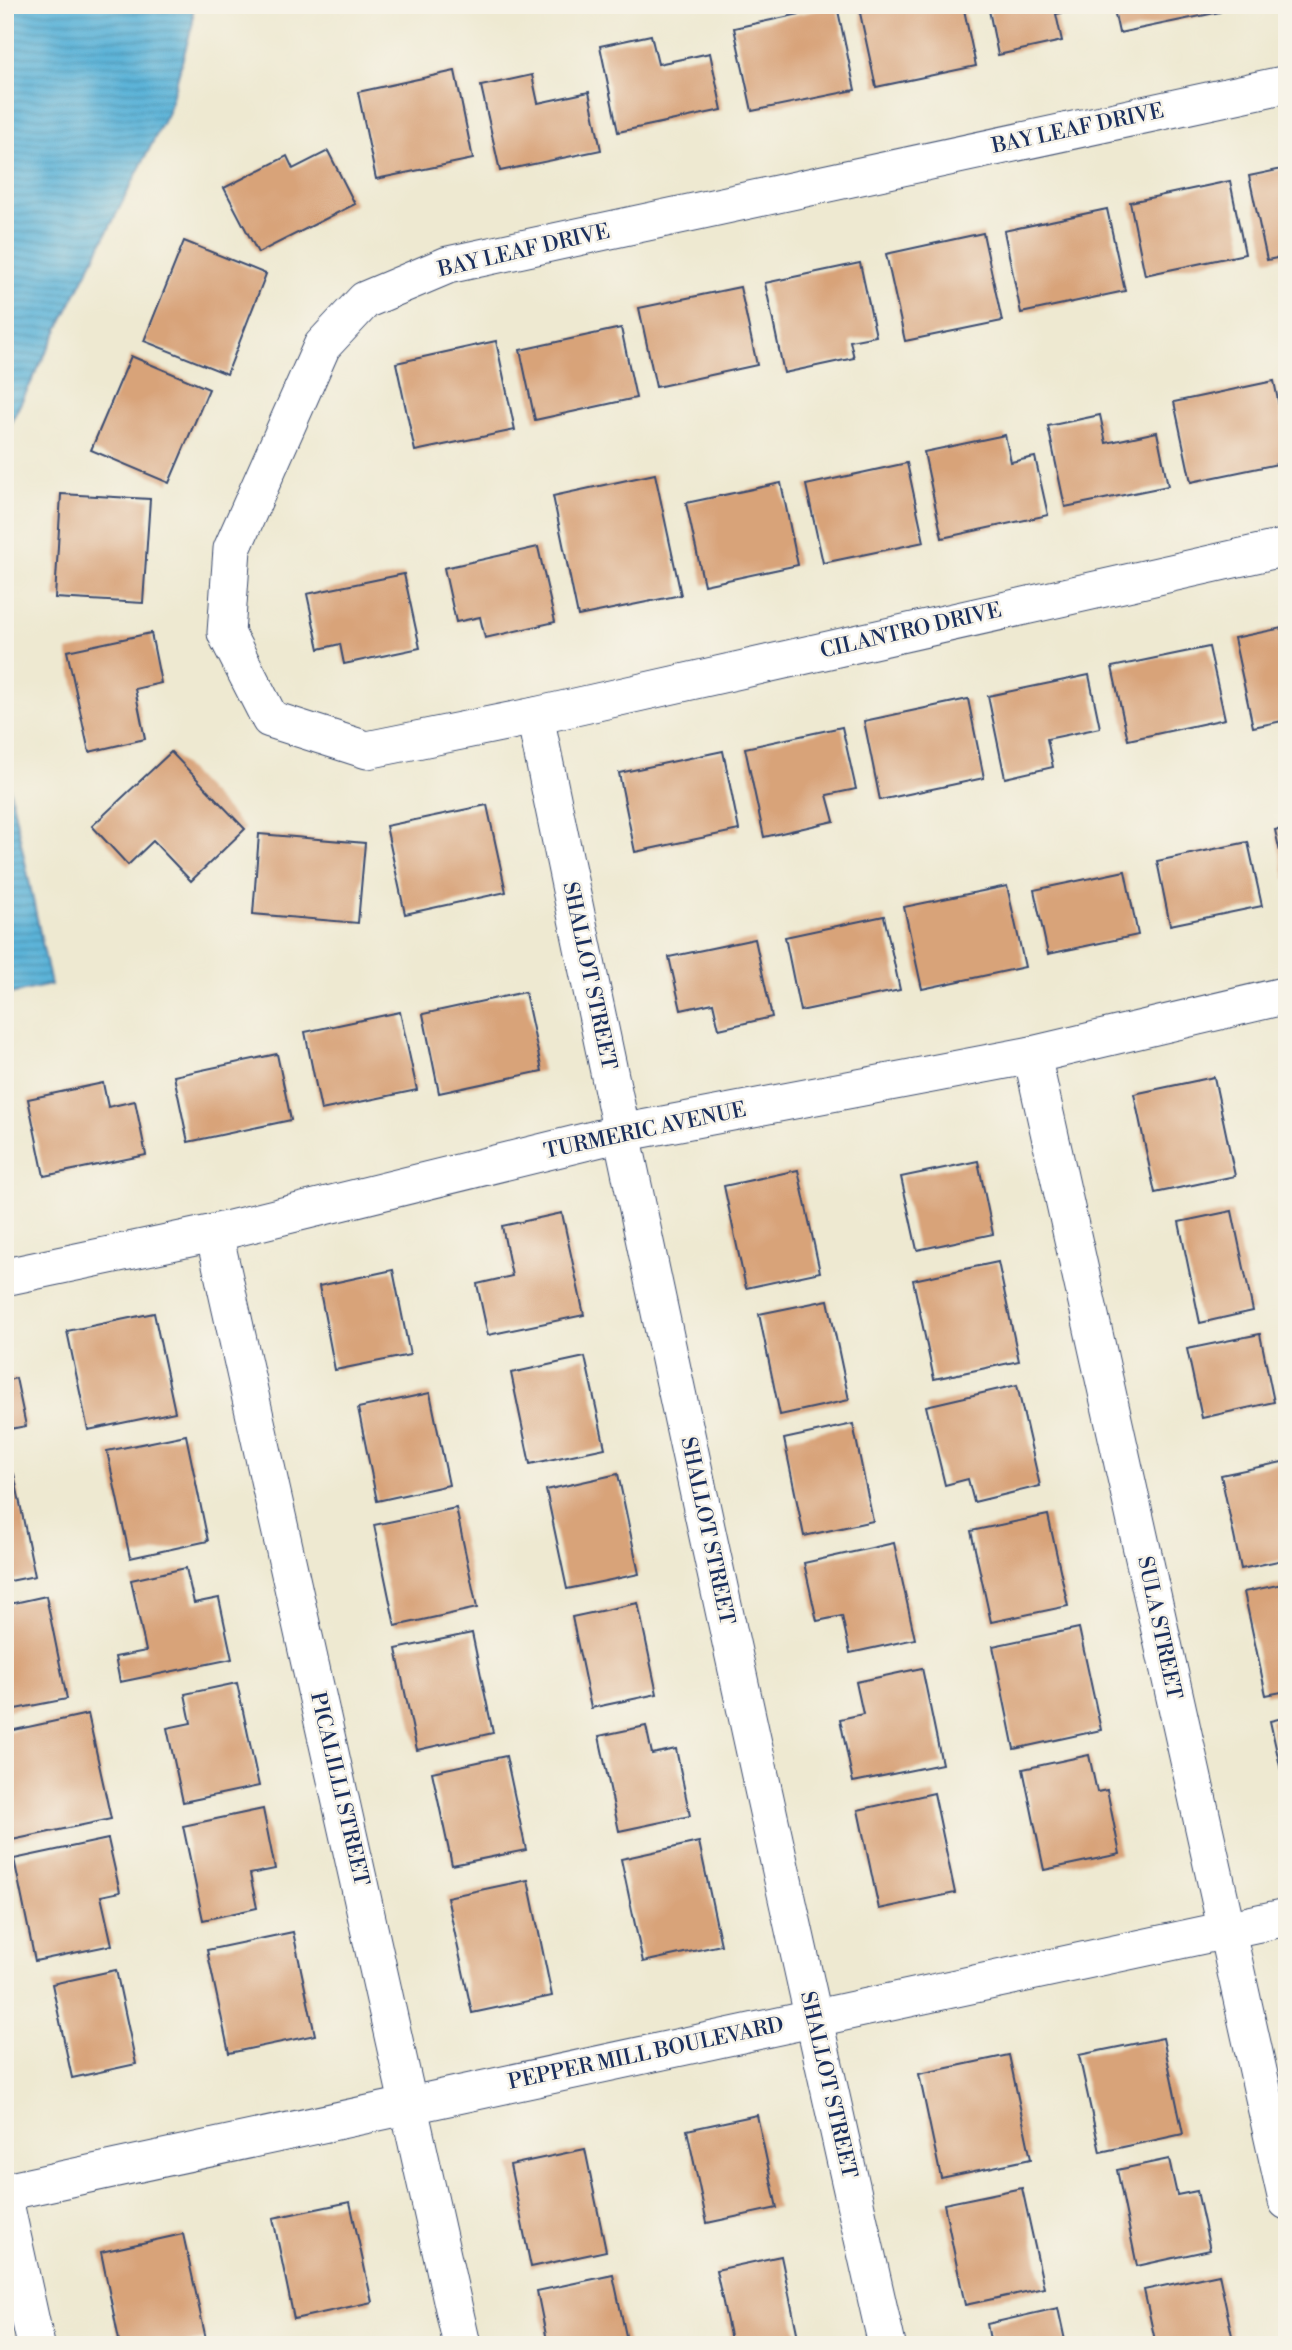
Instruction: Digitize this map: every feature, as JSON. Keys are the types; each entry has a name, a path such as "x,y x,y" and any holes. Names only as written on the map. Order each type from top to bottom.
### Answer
{"street":[{"name":"BAY LEAF DRIVE","path":"535,716 367,750 270,719 226,633 232,549 322,346 365,300 448,265 1287,84"},
{"name":"CILANTRO DRIVE","path":"535,716 1287,547"},
{"name":"SHALLOT STREET","path":"535,716 621,1133 813,2019 887,2345"},
{"name":"TURMERIC AVENUE","path":"5,1278 214,1233 621,1133 1032,1055 1287,995"},
{"name":"SULA STREET","path":"1032,1055 1287,2201"},
{"name":"PICALILLI STREET","path":"214,1233 462,2345"},
{"name":"PEPPER MILL BOULEVARD","path":"5,2192 1287,1917"},
{"path":"5,2203 36,2345"}],"water":[{"path":"5,5 193,5 193,22 168,112 5,434"},
{"path":"5,767 51,985 5,995"}],"building":[{"path":"895,5 963,5 976,66 876,87 860,13"},
{"path":"988,5 1087,5 1087,8 1056,14 1062,41 998,55"},
{"path":"1113,5 1219,5 1220,12 1119,33"},
{"path":"837,6 855,90 752,111 734,28"},
{"path":"651,35 658,64 710,53 722,110 618,132 600,46"},
{"path":"455,71 473,159 376,179 358,92"},
{"path":"532,75 538,103 589,92 601,150 500,171 481,86"},
{"path":"328,151 355,204 258,253 224,188 287,156 293,169"},
{"path":"1287,168 1287,256 1267,260 1249,176"},
{"path":"1230,181 1245,254 1145,275 1130,202"},
{"path":"1107,209 1125,291 1021,313 1004,231"},
{"path":"983,233 1002,321 905,341 886,254"},
{"path":"184,241 266,274 227,374 144,341"},
{"path":"860,263 876,336 850,341 854,358 784,373 765,283"},
{"path":"740,287 757,365 656,387 639,308"},
{"path":"621,328 636,398 535,420 520,350"},
{"path":"496,341 515,430 415,451 396,363"},
{"path":"131,356 209,389 169,483 91,450"},
{"path":"1274,381 1287,444 1287,462 1191,482 1174,402"},
{"path":"1100,415 1106,443 1157,432 1168,486 1065,507 1048,426"},
{"path":"1005,435 1011,462 1035,457 1048,515 942,538 924,452"},
{"path":"907,463 924,542 823,563 806,485"},
{"path":"655,474 681,595 578,616 553,496"},
{"path":"781,483 798,565 704,585 686,503"},
{"path":"61,494 150,499 143,603 55,598"},
{"path":"538,547 555,622 485,638 480,617 456,622 444,568"},
{"path":"404,574 420,648 344,664 340,644 319,649 307,594"},
{"path":"1287,627 1287,720 1253,727 1234,638"},
{"path":"151,633 161,683 135,689 145,739 89,752 67,651"},
{"path":"1209,647 1225,719 1128,740 1112,667"},
{"path":"1089,675 1100,728 1047,739 1053,767 1005,778 988,696"},
{"path":"968,699 984,778 880,800 864,721"},
{"path":"842,727 856,789 827,795 834,821 764,837 745,748"},
{"path":"723,751 739,830 635,852 619,773"},
{"path":"171,752 245,829 191,881 153,841 128,865 92,826"},
{"path":"487,805 506,892 405,914 386,826"},
{"path":"1287,827 1287,879 1286,879 1275,830"},
{"path":"259,834 365,843 358,923 253,914"},
{"path":"1248,842 1262,906 1170,925 1157,861"},
{"path":"1125,871 1138,935 1048,954 1034,890"},
{"path":"1007,886 1025,967 922,989 904,907"},
{"path":"884,916 900,990 800,1011 785,937"},
{"path":"755,939 772,1017 719,1029 713,1003 681,1010 669,957"},
{"path":"525,992 542,1071 439,1093 423,1014"},
{"path":"400,1012 417,1090 321,1110 305,1032"},
{"path":"277,1054 291,1120 188,1142 174,1076"},
{"path":"1214,1077 1235,1176 1155,1193 1134,1094"},
{"path":"103,1083 108,1107 135,1101 146,1155 44,1176 28,1099"},
{"path":"978,1161 993,1234 917,1250 901,1177"},
{"path":"798,1170 820,1272 746,1288 724,1186"},
{"path":"1232,1211 1253,1311 1200,1323 1179,1222"},
{"path":"562,1213 584,1315 488,1335 477,1284 512,1276 502,1226"},
{"path":"998,1262 1019,1361 934,1379 913,1280"},
{"path":"393,1270 410,1355 335,1370 319,1286"},
{"path":"828,1300 849,1400 780,1415 759,1314"},
{"path":"154,1313 175,1412 88,1430 67,1331"},
{"path":"1260,1334 1274,1402 1202,1418 1187,1349"},
{"path":"585,1357 605,1448 530,1464 511,1373"},
{"path":"16,1378 26,1426 5,1430 5,1381"},
{"path":"1017,1385 1040,1486 974,1502 968,1479 945,1485 926,1406"},
{"path":"430,1393 449,1485 377,1501 358,1408"},
{"path":"853,1424 873,1521 804,1536 784,1439"},
{"path":"186,1435 208,1541 130,1558 107,1451"},
{"path":"1287,1461 1287,1559 1241,1569 1221,1475"},
{"path":"14,1474 35,1576 5,1582 5,1476"},
{"path":"618,1474 639,1574 567,1589 546,1490"},
{"path":"456,1508 477,1608 395,1626 374,1525"},
{"path":"1048,1515 1068,1606 991,1622 971,1531"},
{"path":"894,1543 915,1639 850,1653 842,1616 817,1621 804,1563"},
{"path":"186,1568 194,1603 219,1598 232,1659 120,1682 115,1657 146,1651 131,1580"},
{"path":"1287,1583 1287,1691 1266,1695 1244,1592"},
{"path":"46,1596 67,1699 5,1711 5,1605"},
{"path":"638,1603 657,1694 591,1708 572,1617"},
{"path":"1079,1628 1101,1730 1014,1749 993,1646"},
{"path":"472,1633 493,1733 417,1750 396,1649"},
{"path":"922,1668 942,1764 853,1782 840,1719 863,1714 856,1682"},
{"path":"237,1683 259,1786 183,1802 167,1728 191,1723 185,1694"},
{"path":"88,1714 111,1819 12,1840 5,1809 5,1732"},
{"path":"1287,1717 1287,1792 1286,1793 1270,1721"},
{"path":"646,1726 652,1754 676,1749 690,1816 619,1831 599,1736"},
{"path":"1089,1755 1097,1792 1107,1790 1120,1854 1044,1870 1023,1769"},
{"path":"506,1756 526,1850 452,1865 432,1772"},
{"path":"934,1793 955,1893 879,1909 858,1810"},
{"path":"263,1809 275,1869 250,1874 257,1908 203,1920 183,1826"},
{"path":"108,1839 120,1892 101,1896 112,1945 35,1961 14,1859"},
{"path":"699,1842 721,1945 643,1962 621,1859"},
{"path":"528,1880 552,1996 472,2013 447,1897"},
{"path":"293,1932 315,2035 229,2053 207,1950"},
{"path":"116,1970 136,2064 72,2078 52,1984"},
{"path":"1163,2038 1183,2134 1100,2152 1079,2055"},
{"path":"1009,2055 1031,2159 941,2178 919,2074"},
{"path":"757,2115 777,2208 707,2223 687,2130"},
{"path":"585,2149 606,2251 531,2267 510,2165"},
{"path":"1169,2159 1177,2195 1197,2191 1210,2250 1137,2266 1117,2170"},
{"path":"1022,2188 1044,2288 965,2305 944,2204"},
{"path":"350,2202 372,2302 294,2319 273,2218"},
{"path":"183,2234 206,2339 178,2345 120,2345 101,2252"},
{"path":"781,2256 799,2342 785,2345 732,2345 716,2270"},
{"path":"1219,2274 1234,2345 1156,2345 1144,2290"},
{"path":"613,2275 628,2345 548,2345 537,2291"},
{"path":"1058,2308 1066,2345 991,2345 987,2324"}]}
